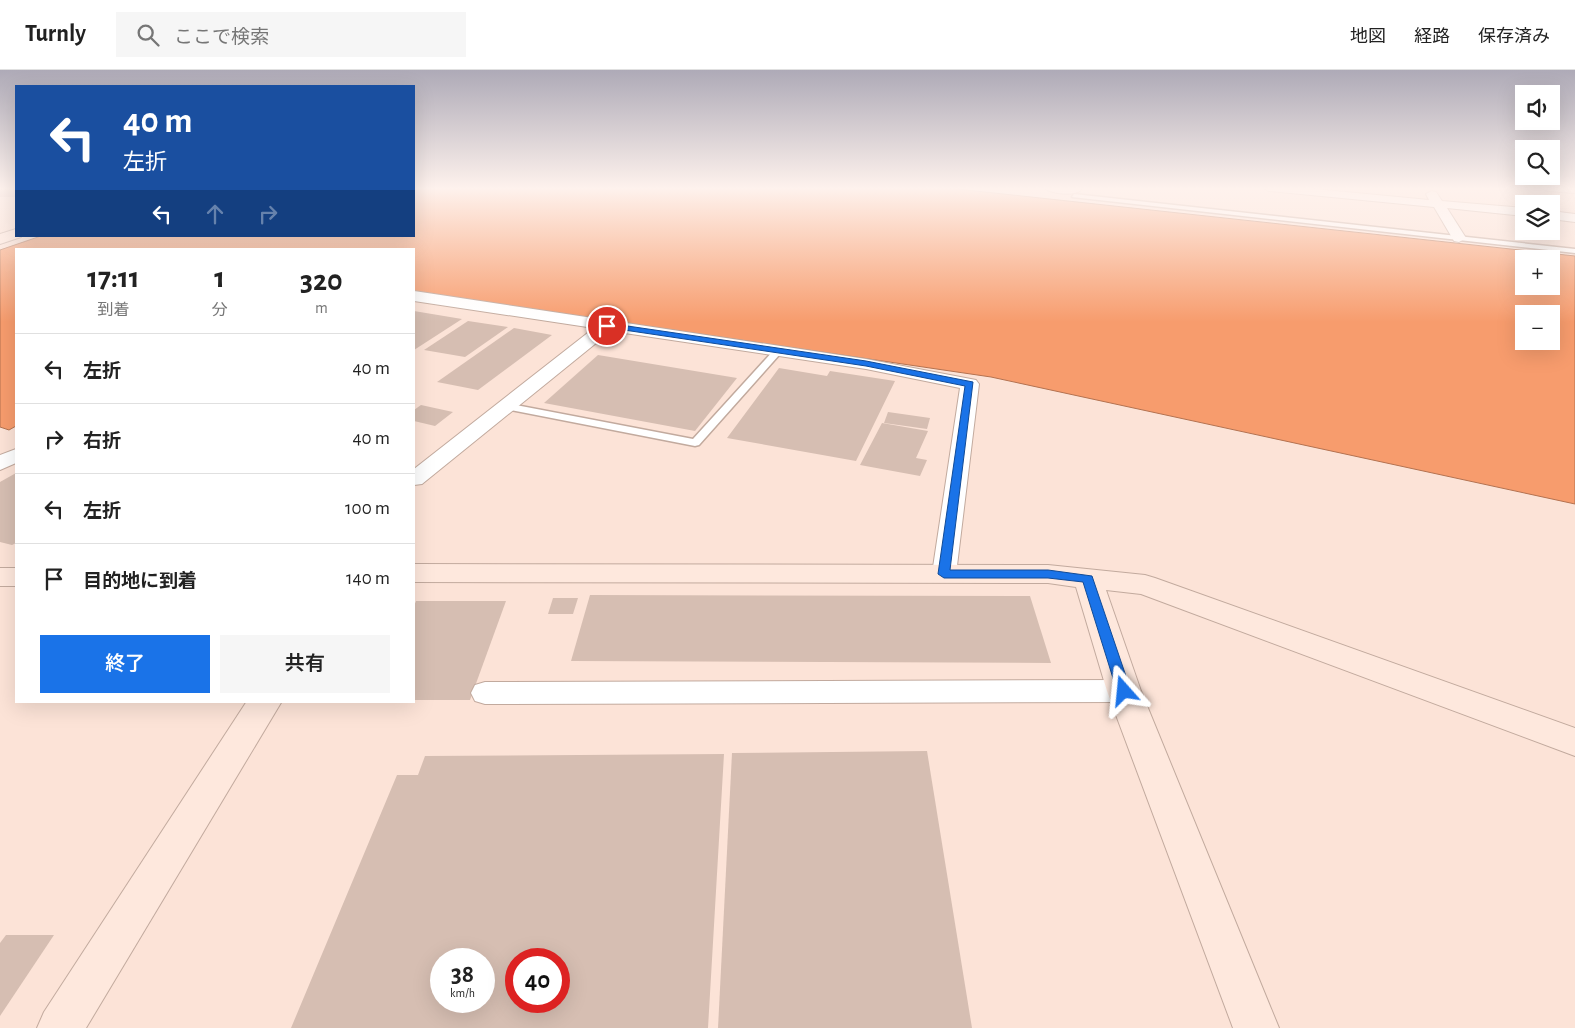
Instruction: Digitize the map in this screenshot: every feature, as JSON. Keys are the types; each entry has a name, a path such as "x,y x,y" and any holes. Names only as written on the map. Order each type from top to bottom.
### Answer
{"street":[{"path":"1456,233 1459,238"},
{"path":"0,239 15,234"},
{"path":"415,296 866,364 970,384 944,574"},
{"path":"415,477 607,326"},
{"path":"0,464 15,456"},
{"path":"415,573 1048,574 1145,584 1575,742"},
{"path":"0,577 15,577"},
{"path":"1088,578 1124,691 1256,1028"},
{"path":"485,694 1124,691"},
{"path":"60,1028 264,703"}],"lane":[{"path":"1416,233 1575,251"},
{"path":"505,406 696,443 777,352"}],"shaded area":[{"path":"415,233 1360,233 1520,250 1515,250 1515,295 1560,295 1560,254 1575,256 1575,504 991,377 415,292 415,248 15,248 15,427 9,430 0,427 0,250 38,237 415,237"}],"building":[{"path":"415,311 462,319 415,349"},
{"path":"468,321 508,327 465,357 424,350"},
{"path":"514,328 552,335 478,390 437,382"},
{"path":"598,355 737,378 695,431 544,403"},
{"path":"779,368 827,376 830,371 895,381 856,461 727,438"},
{"path":"421,405 453,412 435,426 415,421 415,409"},
{"path":"888,412 930,418 927,429 884,423"},
{"path":"882,423 928,431 916,458 927,460 920,476 860,465"},
{"path":"15,474 15,544 12,545 0,542 0,482"},
{"path":"590,595 1030,596 1051,663 571,661"},
{"path":"553,598 578,598 573,614 548,614"},
{"path":"416,601 506,601 470,700 415,700"},
{"path":"927,751 972,1028 718,1028 732,753"},
{"path":"724,754 708,1028 291,1028 397,775 418,775 425,756"},
{"path":"6,935 54,935 0,1016 0,943"}],"route":[{"path":"607,326 866,364 970,384 944,574 1048,574 1088,578 1124,691"}]}
